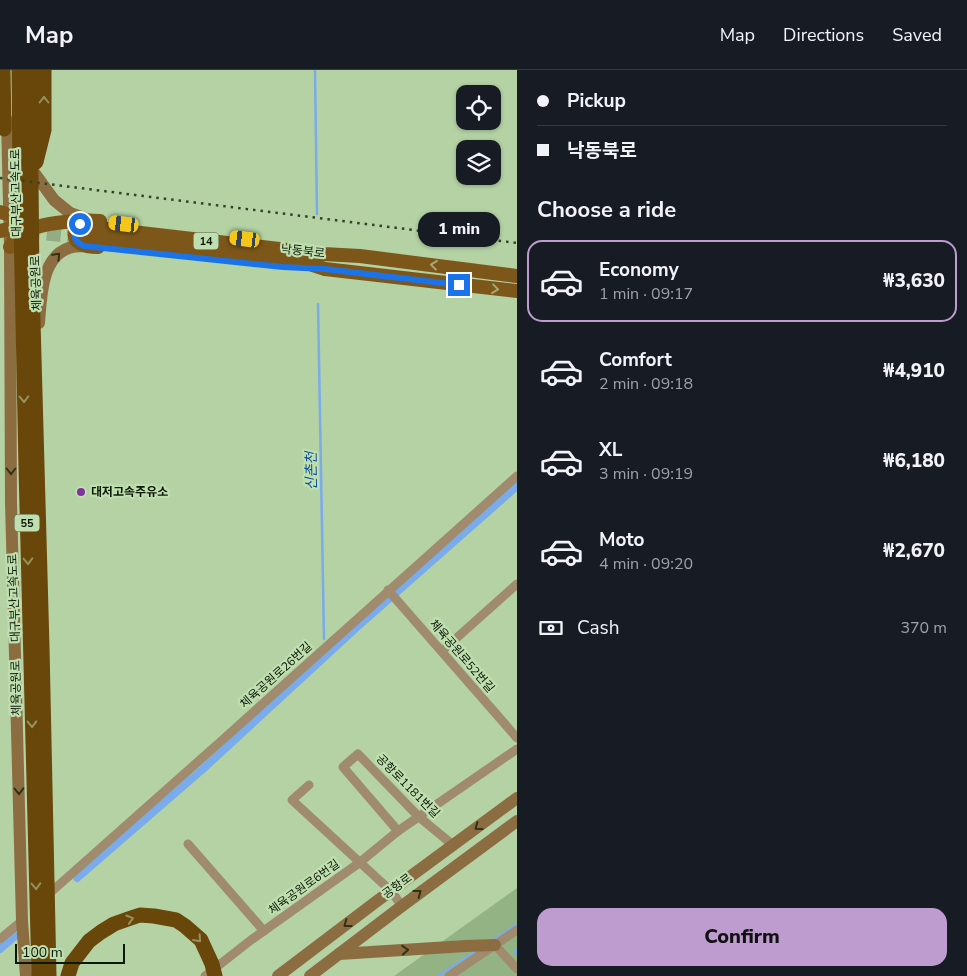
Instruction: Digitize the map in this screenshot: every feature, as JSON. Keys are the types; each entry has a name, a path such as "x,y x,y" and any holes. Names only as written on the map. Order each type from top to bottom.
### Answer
{"highway":[{"path":"4,129 5,70"},
{"name":"대구부산고속도로","path":"19,70 26,468 39,976"},
{"name":"대구부산고속도로","path":"31,70 32,285 51,976"},
{"path":"33,171 44,130 44,70"},
{"path":"68,976 72,963 89,941 114,924 140,916 154,916 176,920 185,926 201,940 211,972"}],"main road":[{"name":"체육공원로","path":"5,70 8,176 3,211 5,230 10,247 11,503 22,921 26,976"},
{"path":"10,247 15,238 28,227 33,198 31,70"},
{"path":"4,129 8,176"},
{"path":"33,171 54,200 70,212 88,233"},
{"path":"3,211 17,217 28,227 34,245"},
{"path":"5,230 62,223 88,233 283,267 325,269"},
{"path":"38,336 44,281 52,261 88,233 317,247 360,256"},
{"name":"낙동북로","path":"88,233 360,256 517,276"},
{"name":"낙동북로","path":"88,233 307,263 325,269 517,291"},
{"name":"체육공원로","path":"34,245 40,390 51,976"},
{"path":"0,264 5,280 7,340 10,358"},
{"path":"471,270 517,270"},
{"name":"공항로","path":"278,976 517,798"},
{"name":"공항로","path":"310,976 517,820"},
{"path":"339,954 495,945"}],"street":[{"name":"체육공원로26번길","path":"50,892 517,476"},
{"path":"442,651 517,584"},
{"name":"체육공원로52번길","path":"388,590 517,738"},
{"name":"체육공원로6번길","path":"211,972 398,832 517,749"},
{"name":"공항로1181번길","path":"398,832 343,767 358,754 419,817 453,845"},
{"name":"체육공원로6번길","path":"309,785 292,800 359,862"},
{"name":"체육공원로6번길","path":"188,844 264,931"},
{"path":"359,862 391,891 402,906"},
{"path":"0,939 22,921"},
{"path":"449,976 517,930"},
{"path":"495,945 517,969"}],"green space":[{"path":"517,888 517,976 394,976"}],"waterway":[{"name":"신촌천","path":"315,70 317,214"},
{"name":"신촌천","path":"318,304 324,639"},
{"path":"77,878 204,768 357,627 517,486"},
{"name":"신촌천","path":"325,652 325,658"},
{"path":"493,940 517,924"},
{"path":"0,949 15,936"},
{"path":"517,950 515,951 517,954"},
{"path":"438,976 476,951"}],"tunnel":[{"path":"26,231 86,238"}],"railway":[{"path":"0,178 517,243"}],"place":[{"name":"대저고속주유소","path":"81,492"}],"route":[{"path":"80,224 74,233 76,240 84,246 283,267 325,269 459,285"}]}
